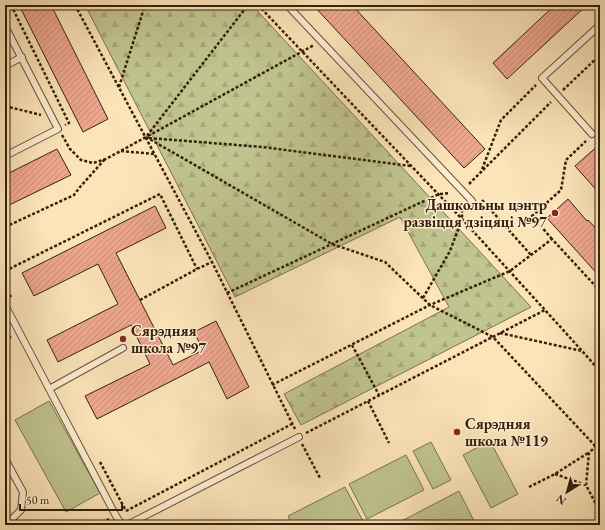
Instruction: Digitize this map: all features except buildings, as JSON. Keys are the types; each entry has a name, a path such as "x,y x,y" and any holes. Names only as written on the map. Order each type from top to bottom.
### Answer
{"lane":[{"path":"286,5 472,201"},
{"path":"592,134 542,78 600,25"},
{"path":"5,26 58,129 5,156"},
{"path":"5,66 22,57"},
{"path":"5,305 122,525"},
{"path":"49,389 123,348"},
{"path":"127,525 299,437"},
{"path":"5,459 23,492 21,510 8,523 5,524"}],"path":[{"path":"11,5 69,123 58,129 70,149 81,160 93,163 106,158 146,137 320,41"},
{"path":"75,5 212,262 272,385 320,478"},
{"path":"119,88 145,5"},
{"path":"146,137 248,5"},
{"path":"258,5 439,194 600,371"},
{"path":"468,185 600,55"},
{"path":"481,172 501,120 542,78"},
{"path":"5,106 53,118"},
{"path":"592,134 566,160 561,190 532,216 600,291"},
{"path":"146,137 262,147 412,166"},
{"path":"146,137 332,244 385,262 430,305 493,337 600,451"},
{"path":"121,150 155,154"},
{"path":"5,227 74,195 106,158"},
{"path":"423,298 450,250 462,219 462,191"},
{"path":"5,271 160,194 197,269"},
{"path":"228,293 439,194"},
{"path":"479,196 531,255"},
{"path":"272,385 430,305 510,271 552,239"},
{"path":"140,300 212,262"},
{"path":"299,437 545,310"},
{"path":"500,333 582,351"},
{"path":"352,345 379,395"},
{"path":"368,401 389,443"},
{"path":"98,525 292,424"},
{"path":"529,487 555,474 600,442"},
{"path":"588,452 586,485 600,512"},
{"path":"555,474 586,485"}],"green space":[{"path":"85,5 252,5 531,307 301,425 284,394 449,307 400,217 235,297"},
{"path":"49,401 100,493 66,512 15,420"},
{"path":"490,441 518,494 491,508 463,455"},
{"path":"431,442 451,480 433,489 413,451"},
{"path":"406,455 424,490 367,519 349,484"},
{"path":"345,487 363,521 355,525 292,525 288,516"},
{"path":"459,491 476,525 394,525"}],"place":[{"name":"Дашкольны цэнтр развіцця дзіцяці №97","path":"555,213"},
{"name":"Сярэдняя школа №97","path":"123,339"},
{"name":"Сярэдняя школа №119","path":"457,432"}]}
